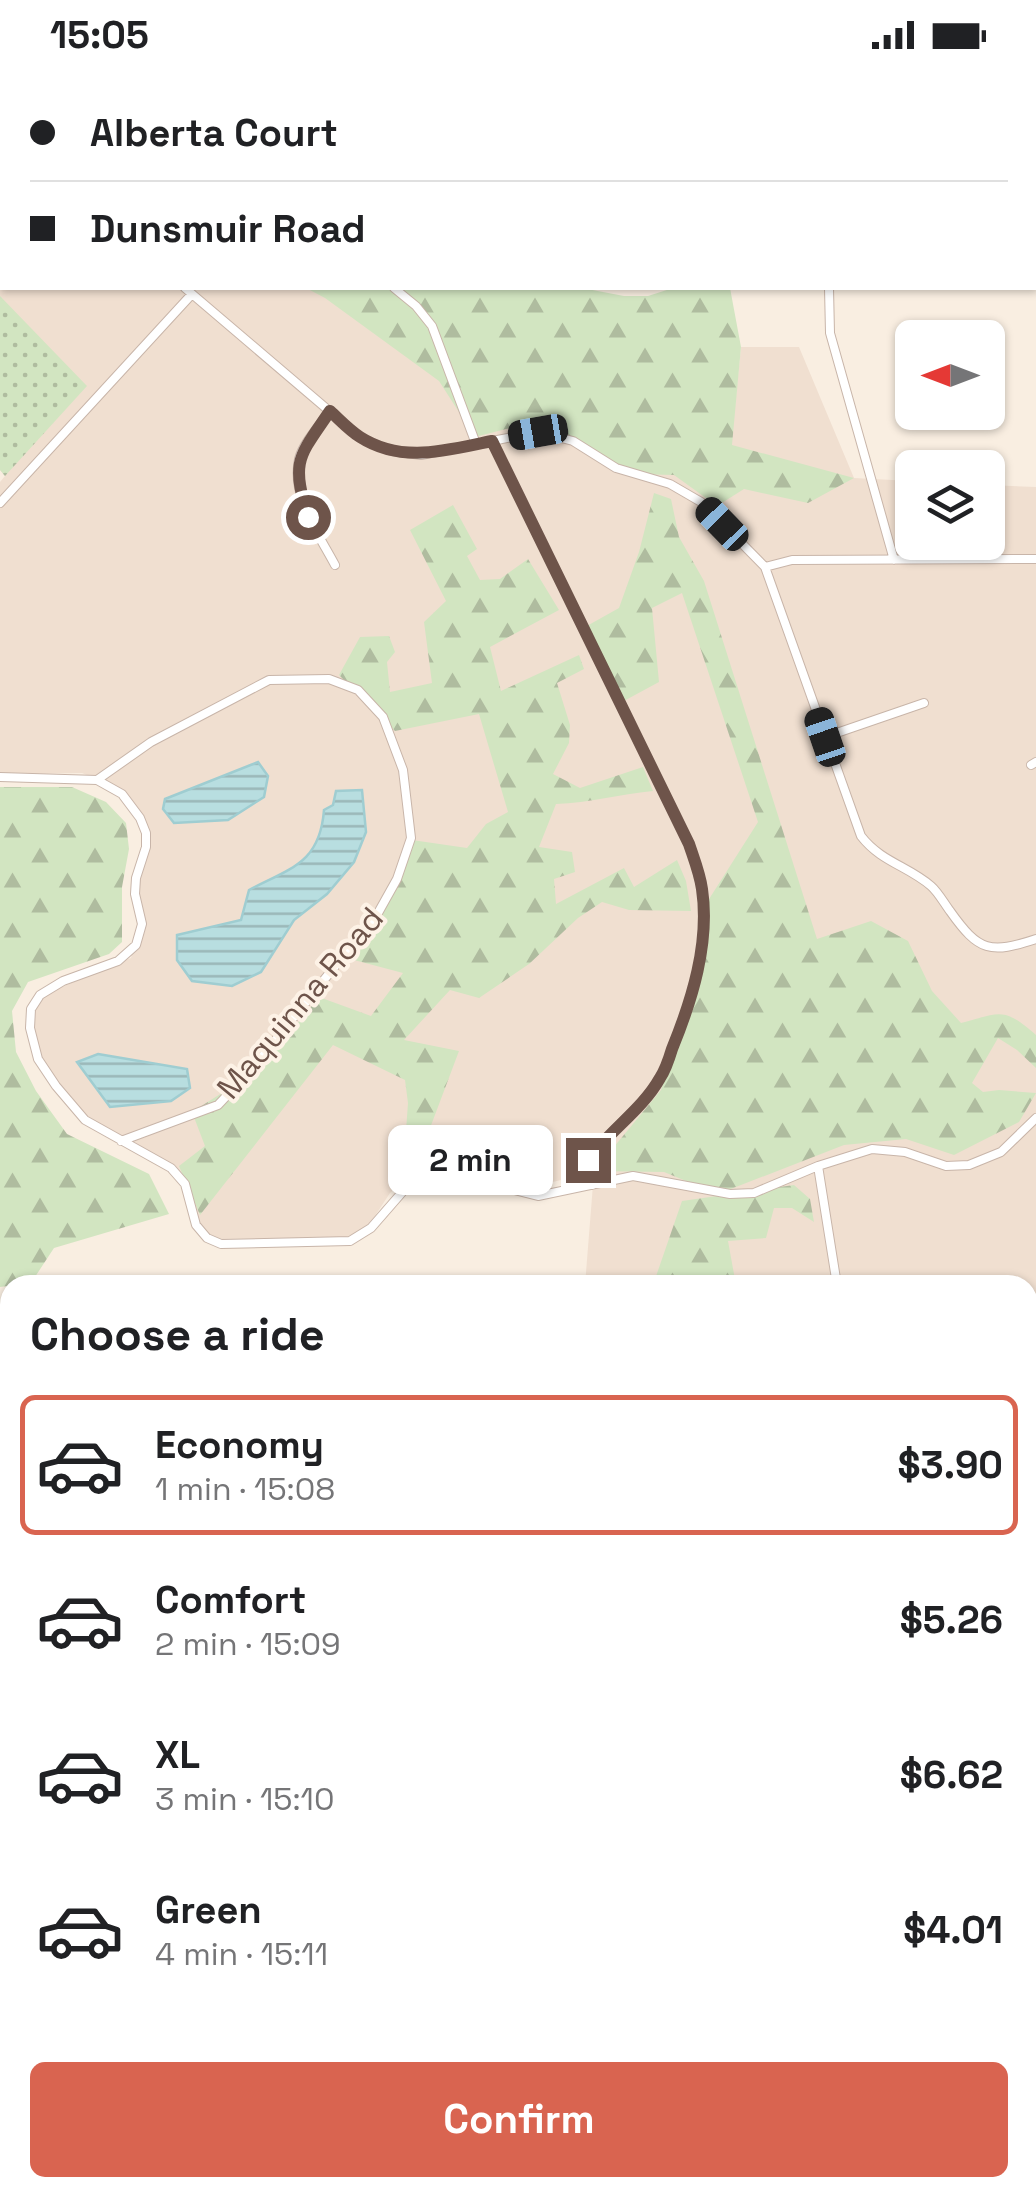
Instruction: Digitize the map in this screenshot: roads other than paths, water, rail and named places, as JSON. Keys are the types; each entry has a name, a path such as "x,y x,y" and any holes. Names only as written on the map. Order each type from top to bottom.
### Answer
{"street":[{"path":"396,290 432,326 476,444"},
{"path":"830,290 830,333 894,560"},
{"path":"0,503 189,291 361,438 391,450 421,454 538,432 573,442 616,468 670,484 701,502 765,568 861,836 872,852 932,887 964,931 986,947 1007,948 1036,938"},
{"path":"330,411 299,456 298,486 308,517 335,565"},
{"path":"492,441 689,844 702,887 704,925 698,968 683,1022 662,1076 588,1160 592,1185"},
{"path":"765,568 792,560 1036,560"},
{"name":"Maquinna Road","path":"97,780 151,742 269,680 329,679 358,690 383,717 403,770 411,838 398,879 378,913 252,1070 218,1105 120,1141"},
{"path":"825,737 924,703"},
{"path":"0,777 97,780 122,794 140,818 146,847 136,878 135,894 142,924 136,944 118,961 63,981 40,995 31,1009 30,1028 38,1058 85,1120 171,1168 185,1184 196,1225 207,1238 222,1244 350,1242 371,1228 405,1189 420,1180 468,1178 538,1196 634,1176 730,1194 754,1193 872,1149 905,1152 946,1166 969,1164 1001,1152 1036,1118"},
{"path":"818,1166 834,1275"}],"water":[{"path":"258,762 268,776 264,797 228,820 174,823 163,809 165,799"},
{"path":"362,790 366,832 354,862 327,894 294,920 261,972 232,986 192,981 177,960 177,935 241,920 249,890 290,869 310,853 324,810 333,805 336,791"},
{"path":"98,1054 187,1069 190,1088 171,1101 110,1107 77,1062"}]}
